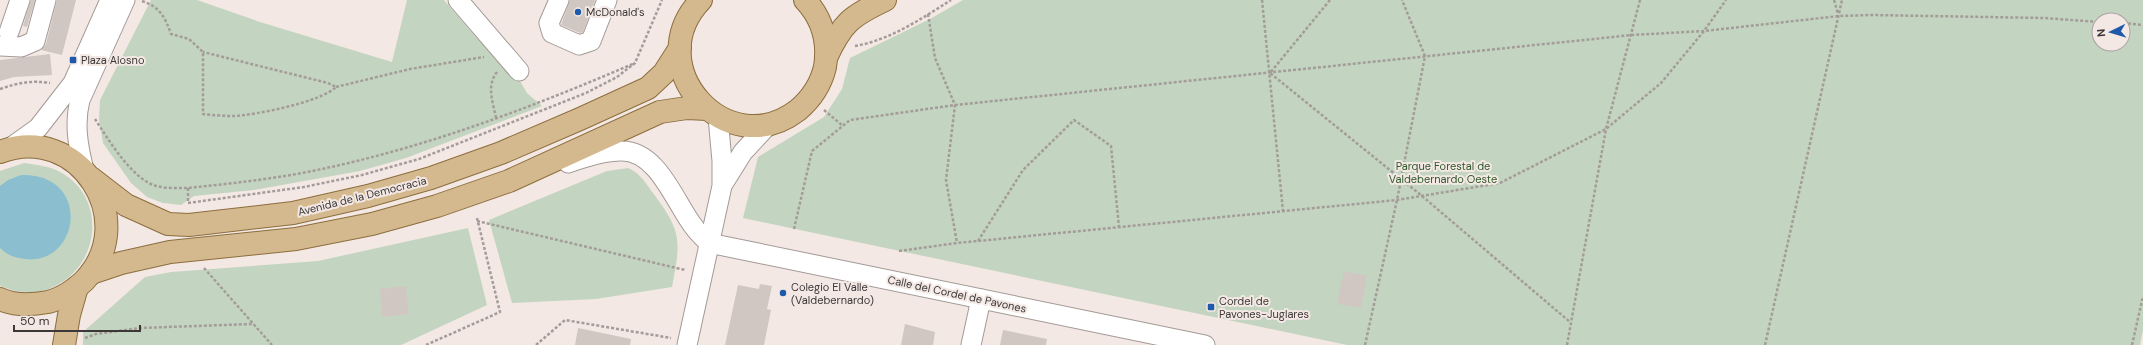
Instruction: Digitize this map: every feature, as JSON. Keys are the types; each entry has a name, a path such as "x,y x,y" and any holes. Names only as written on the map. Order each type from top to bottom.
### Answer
{"main road":[{"path":"701,0 688,18 680,48 680,59 686,82 698,100 713,113"},
{"path":"805,0 817,16 822,27 826,58"},
{"path":"0,299 5,302 30,305 55,300 84,280 121,263 170,252 296,238 372,224 437,206 509,181 660,112 687,108 713,113 745,125 770,123 793,114 809,98 821,80 826,58 836,36 848,21 857,13 885,0"},
{"name":"Avenida de la Democracia","path":"5,150 36,147 62,154 126,205 168,224 189,224 293,213 368,196 431,178 502,153 648,88 664,73 680,48"},
{"path":"73,342 68,315 84,280 101,256 106,236 106,216 103,203 87,174"}],"street":[{"path":"20,0 5,39 21,47 35,41 46,0"},
{"path":"5,150 38,128 74,83 110,0"},
{"path":"87,174 78,147 76,127 80,100 125,0"},
{"path":"458,0 519,71"},
{"path":"559,0 549,23 552,33 579,46 591,41 607,0"},
{"path":"679,341 709,243 722,186 722,161 713,113"},
{"path":"722,186 743,152 770,123"},
{"path":"509,181 597,154 623,150 631,152 640,155 658,171 694,228 709,243"},
{"name":"Calle del Cordel de Pavones","path":"709,243 981,299 1176,342 1205,345"},
{"path":"971,345 981,299"}],"path":[{"path":"142,0 157,7 166,18 171,34 189,39 203,52 328,83 336,87"},
{"path":"188,188 188,203 304,187 362,174 419,159 586,93 617,77 635,63 662,0"},
{"path":"852,46 873,42 928,14 951,0"},
{"path":"1262,0 1283,211"},
{"path":"1270,73 1330,0"},
{"path":"1365,345 1397,200 1426,56 1402,0"},
{"path":"1567,345 1606,129 1640,0"},
{"path":"899,251 957,243 1397,200 1500,183 1606,129 1661,83 1704,31 1726,0"},
{"path":"1834,0 1839,16"},
{"path":"1765,345 1842,0"},
{"path":"928,14 935,58 955,105 946,180 957,243"},
{"path":"794,229 812,151 850,120 955,105 1632,35 1704,31 1839,16 2036,18 2091,21"},
{"path":"2131,24 2143,25"},
{"path":"203,52 203,114 233,116 264,112 298,103 332,92 336,87 410,69 486,57"},
{"path":"94,117 126,163 151,184 171,188 188,188 253,181 302,173 357,161 403,148 546,101 635,63"},
{"path":"496,118 490,85 499,70"},
{"path":"1270,73 1422,196 1570,322"},
{"path":"0,89 17,83 41,81 54,84"},
{"path":"823,109 844,126"},
{"path":"977,241 1023,170 1074,120 1111,146 1119,227"},
{"path":"426,345 500,312 477,219 686,270"},
{"path":"200,264 272,345"},
{"path":"2132,345 2143,296"},
{"path":"536,345 565,320 679,341"},
{"path":"73,342 96,334 140,328 252,324"}],"green space":[{"path":"151,0 197,0 260,22 392,62 407,0 444,0 474,35 520,81 527,93 542,106 406,158 360,171 254,190 194,196 181,205 163,203 147,197 131,183 103,143 99,120 100,100"},
{"name":"Parque Forestal de Valdebernardo Oeste","path":"963,0 2143,0 2143,330 2140,345 1347,345 743,218 758,157 824,117 842,89 850,58 930,19"},
{"path":"24,163 48,167 62,173 77,185 86,199 91,216 92,233 88,249 80,265 68,277 53,287 42,291 29,293 18,292 0,286 0,171"},
{"path":"628,168 636,172 645,182 663,206 674,227 678,247 672,287 596,299 512,303 489,220 607,171"},
{"path":"468,228 487,305 401,345 83,345 83,332 145,277 171,272 318,261"}],"water":[{"path":"21,175 44,178 60,188 68,203 71,219 67,235 58,249 44,257 25,259 18,258 11,256 0,248 0,186 8,180"}],"building":[{"path":"31,0 35,0 27,27 23,26"},
{"path":"57,0 76,0 62,55 41,50 46,44"},
{"name":"McDonald's","path":"570,0 595,0 583,32 580,33 561,25"},
{"path":"50,54 52,75 14,77 0,81 0,60"},
{"path":"1344,271 1367,276 1361,308 1337,304"},
{"path":"760,284 772,286 767,309 771,310 764,345 725,345 738,285 759,289"},
{"path":"406,286 409,314 382,317 380,289"},
{"path":"905,324 935,332 933,345 901,345"},
{"path":"578,328 631,339 630,345 575,345"},
{"path":"1003,330 1047,339 1046,345 1000,345"}],"place":[{"name":"McDonald's","path":"578,12"},
{"name":"Plaza Alosno","path":"73,60"},
{"name":"Colegio El Valle (Valdebernardo)","path":"783,293"},
{"name":"Cordel de Pavones-Juglares","path":"1211,307"}]}
